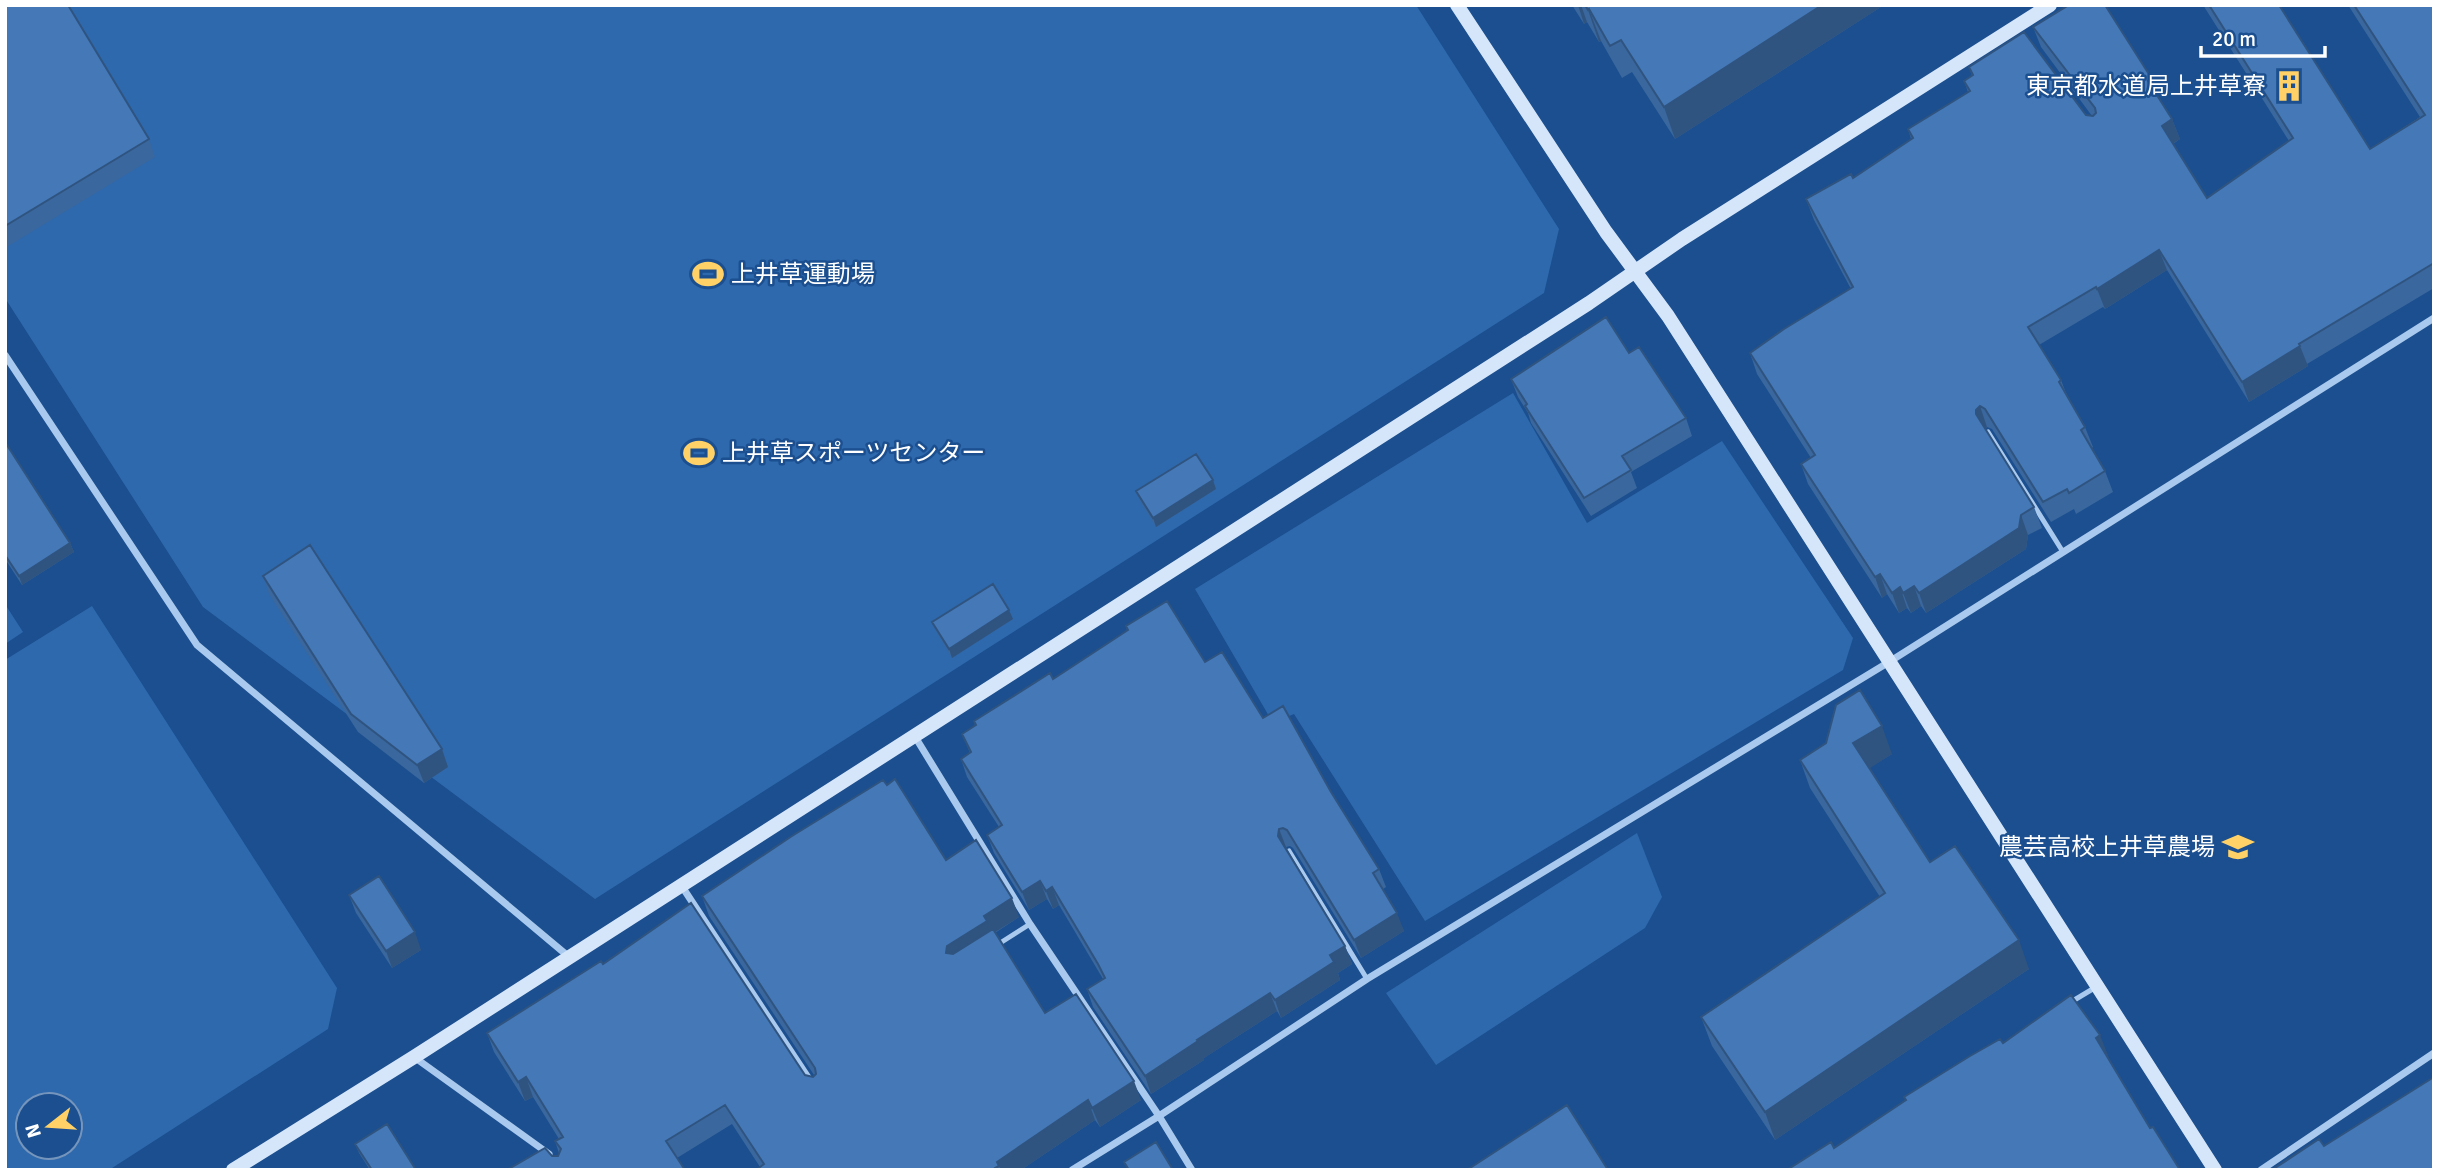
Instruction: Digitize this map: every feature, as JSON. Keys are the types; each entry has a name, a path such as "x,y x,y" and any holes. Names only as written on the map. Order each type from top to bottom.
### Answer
{"street":[{"path":"1457,5 1606,232 1668,316 2215,1170"},
{"path":"233,1170 414,1057 680,884 1578,311 1635,271 2021,31 2050,5"},
{"path":"1072,1170 1367,979 1889,662 2434,318"},
{"path":"5,355 197,645 568,956"},
{"path":"914,735 1030,924 1159,1116 1192,1170"},
{"path":"680,884 817,1091"},
{"path":"2261,1170 2434,1053"},
{"path":"414,1057 550,1154 556,1162"}],"lane":[{"path":"1989,432 2063,552"},
{"path":"1289,851 1367,979"},
{"path":"989,950 1030,924"},
{"path":"2063,1007 2097,986"}],"shaded area":[{"name":"上井草スポーツセンター","path":"5,5 1416,5 1559,229 1544,293 595,899 203,607 5,298"},
{"path":"1513,393 1587,523 1722,441 1853,638 1843,670 1425,921 1294,714 1273,723 1195,589"},
{"path":"5,604 23,632 5,644"},
{"path":"92,606 337,988 328,1029 109,1170 5,1170 5,660"},
{"path":"1637,833 1662,897 1645,928 1436,1065 1386,993"}],"building":[{"path":"5,5 68,5 149,139 5,226"},
{"path":"1585,5 1822,5 1664,107 1621,40 1610,46"},
{"path":"2069,5 2105,5 2152,79 2148,81 2172,119 2162,126 2207,198 2293,138 2209,5 2279,5 2370,149 2425,115 2354,5 2434,5 2434,263 2299,344 2300,346 2242,382 2159,250 2097,289 2096,287 2028,327 2061,380 2059,382 2085,427 2081,430 2105,471 2069,493 2067,489 2043,502 1985,409 1980,406 1976,414 2034,507 2021,515 2019,528 1919,593 1914,586 1903,593 1900,587 1892,593 1880,574 1875,577 1801,464 1815,455 1750,353 1853,287 1806,199 1851,174 1853,178 1913,138 1908,129 1970,91 1964,81 1973,75 1969,67 2024,32 2086,115 2093,116 2096,113 2095,108 2033,27"},
{"path":"1606,317 1629,353 1639,347 1686,418 1622,456 1631,470 1584,498 1525,406 1527,404 1511,379"},
{"path":"5,442 70,543 19,576 5,555"},
{"path":"1196,454 1213,480 1153,518 1136,491"},
{"path":"310,545 442,749 417,765 351,714 263,576"},
{"path":"993,584 1009,610 949,649 932,622"},
{"path":"1167,601 1205,662 1222,652 1263,718 1283,706 1331,792 1379,869 1373,873 1397,913 1354,940 1287,830 1279,829 1278,836 1345,946 1330,955 1334,962 1275,1000 1270,993 1145,1076 1087,989 1105,978 1052,887 1046,891 1040,881 1022,892 987,835 1002,825 961,759 971,752 962,734 976,725 974,721 1050,673 1053,679 1128,630 1126,626"},
{"path":"1860,690 1882,726 1853,743 1930,862 1955,846 2019,940 1765,1112 1701,1017 1885,893 1800,760 1826,743 1836,705"},
{"path":"895,779 946,860 976,840 1012,898 984,916 987,921 947,946 946,953 953,954 993,929 1045,1013 1076,994 1134,1081 1092,1108 1088,1100 997,1162 999,1166 996,1170 756,1170 764,1164 725,1105 666,1141 685,1170 507,1170 545,1148 552,1156 558,1156 561,1149 555,1141 563,1137 526,1077 518,1082 487,1033 601,961 603,964 691,903 805,1075 813,1077 816,1074 815,1068 702,896 883,780 887,785"},
{"path":"379,876 415,932 386,951 349,895"},
{"path":"2071,995 2100,1035 2096,1038 2150,1128 2153,1127 2180,1170 1787,1170 1831,1142 1834,1148 1906,1100 1904,1097 2000,1039 2003,1043"},
{"path":"2434,1077 2434,1170 2272,1170 2319,1139 2324,1146"},
{"path":"1567,1105 1608,1170 1467,1170"},
{"path":"387,1124 416,1170 372,1170 355,1144"},
{"path":"1156,1142 1173,1170 1129,1170 1124,1162"}],"place":[{"name":"東京都水道局上井草寮","path":"2289,86"},
{"name":"上井草運動場","path":"708,274"},
{"name":"上井草スポーツセンター","path":"699,453"},
{"name":"農芸高校上井草農場","path":"2238,847"}]}
